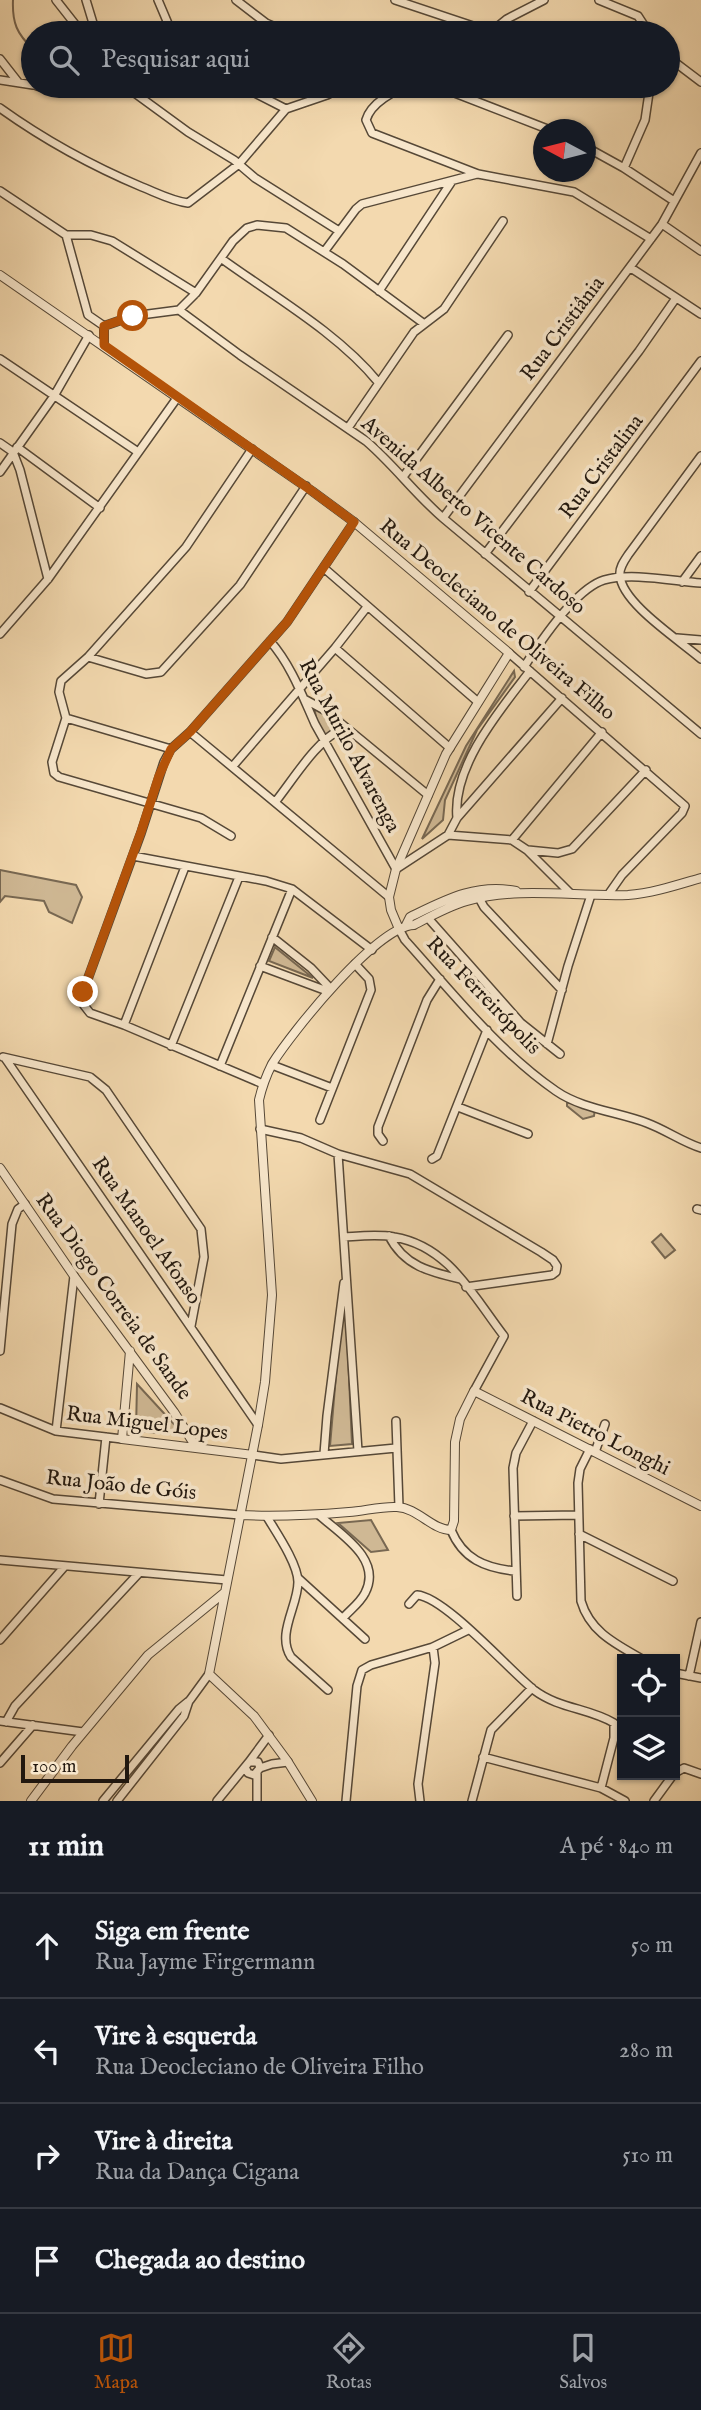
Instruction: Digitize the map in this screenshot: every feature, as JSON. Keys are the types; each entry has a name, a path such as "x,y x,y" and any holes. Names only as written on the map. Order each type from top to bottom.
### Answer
{"street":[{"path":"56,0 73,21"},
{"path":"86,0 92,21"},
{"path":"158,0 167,21"},
{"path":"236,0 262,21"},
{"path":"395,0 457,21"},
{"path":"505,21 544,0"},
{"path":"599,0 627,9 641,21"},
{"path":"0,59 18,83"},
{"path":"680,66 701,82"},
{"path":"0,80 21,83"},
{"path":"141,98 239,164 255,178 339,232"},
{"path":"264,98 286,109"},
{"path":"0,108 32,131 97,168 180,202 188,202 196,199 239,164 286,109 318,98"},
{"path":"385,98 373,107 366,120 372,133 478,174 574,192 651,239"},
{"path":"468,98 533,123"},
{"path":"624,168 645,120 648,98"},
{"path":"596,153 674,201"},
{"name":"Rua Cristiânia","path":"443,518 631,268 662,224 701,153"},
{"path":"324,252 362,204 478,174"},
{"path":"379,291 452,181"},
{"path":"0,191 65,235 100,236 122,246 196,293"},
{"path":"348,428 378,382 423,323 444,309 503,221"},
{"path":"662,224 701,251"},
{"path":"104,326 133,316 178,310 196,293 241,232 257,225 286,228 423,323"},
{"path":"65,235 88,315 104,326"},
{"path":"222,259 342,345 378,382"},
{"path":"631,268 701,314"},
{"name":"Rua Deocleciano de Oliveira Filho","path":"0,275 104,345 354,522 682,801 685,809 622,875 608,895"},
{"path":"485,554 676,298"},
{"name":"Avenida Alberto Vicente Cardoso","path":"178,310 348,428 383,456 418,496 443,518 701,734"},
{"path":"79,329 88,315"},
{"path":"104,326 104,345"},
{"path":"0,472 54,396 89,335"},
{"path":"403,477 509,335"},
{"path":"0,359 138,452"},
{"name":"Rua Cristalina","path":"529,592 701,361"},
{"path":"0,634 48,579 177,398"},
{"path":"0,443 15,450 100,508"},
{"path":"231,836 201,818 59,777 54,773 52,762 66,718 58,685 66,674 88,657 186,547 252,449"},
{"path":"15,450 48,579"},
{"path":"701,456 628,555 620,571 620,578 635,604 701,659"},
{"path":"88,657 146,674 161,672 240,585 306,486"},
{"path":"263,1083 90,1013 82,999 152,802 161,769 171,749 190,732 270,641 325,569 354,522"},
{"path":"682,582 701,556"},
{"path":"325,569 478,702"},
{"path":"457,818 457,795 467,768 490,724 561,618 581,594 607,579 701,583"},
{"path":"233,766 367,607"},
{"path":"676,638 701,640"},
{"name":"Rua Murilo Alvarenga","path":"270,641 306,700 325,743 396,869"},
{"path":"335,648 450,748"},
{"path":"403,927 391,910 389,897 396,869 450,748 509,653"},
{"path":"396,869 448,835 457,818 562,698"},
{"path":"306,700 326,711 428,795"},
{"path":"66,718 171,749"},
{"path":"276,801 325,743 344,727"},
{"path":"190,732 389,897"},
{"path":"512,840 602,732"},
{"path":"527,850 558,853 572,849 646,770"},
{"path":"448,835 512,840 527,850 570,893"},
{"path":"132,856 292,888 372,950"},
{"path":"124,1025 185,867"},
{"path":"171,1046 239,877"},
{"path":"103,1801 209,1674 253,1455 268,1354 272,1295 259,1100 263,1083 272,1065 329,990 355,964 403,927 410,917 468,891 488,888 608,895 653,892 701,878"},
{"path":"220,1066 292,888"},
{"path":"403,927 414,925 465,901 525,892"},
{"path":"547,1044 591,894"},
{"path":"479,898 494,918 562,990"},
{"path":"428,918 521,1023 560,1055"},
{"name":"Rua Ferreirópolis","path":"403,927 405,940 487,1030 518,1059 566,1096 647,1123 701,1148"},
{"path":"272,937 311,968 329,990"},
{"path":"320,1120 371,990 369,979 355,964"},
{"path":"260,966 329,990"},
{"path":"383,1141 378,1134 379,1127 427,1000 440,979"},
{"path":"432,1159 437,1156 458,1107 487,1030"},
{"path":"2,1057 82,1074 97,1081 106,1090 201,1229 204,1257 191,1326"},
{"name":"Rua Manoel Afonso","path":"2,1057 258,1425"},
{"path":"272,1065 332,1088"},
{"path":"458,1107 528,1133"},
{"path":"260,1129 312,1142 338,1154 419,1178 541,1252 557,1266 552,1275 466,1287"},
{"path":"338,1154 358,1451"},
{"name":"Rua Diogo Correia de Sande","path":"0,1168 196,1447"},
{"path":"0,1351 12,1224 15,1214 25,1204"},
{"path":"344,1237 389,1236 427,1248 442,1258 461,1279 505,1336 474,1391 457,1430 454,1521 451,1530 457,1543 475,1561 486,1566 515,1571"},
{"path":"389,1236 402,1255 414,1264 432,1273 461,1279"},
{"path":"324,1454 345,1272"},
{"path":"56,1431 74,1276"},
{"path":"122,1439 130,1351"},
{"path":"128,1375 137,1372 147,1374"},
{"name":"Rua Pietro Longhi","path":"474,1391 701,1506"},
{"name":"Rua Miguel Lopes","path":"0,1408 56,1431 253,1455"},
{"path":"517,1596 514,1459 533,1421"},
{"path":"396,1422 399,1507"},
{"path":"605,1424 578,1476 581,1601 595,1628 607,1639 633,1654"},
{"path":"99,1504 106,1437"},
{"path":"253,1455 281,1459 396,1448"},
{"name":"Rua João de Góis","path":"0,1480 42,1497 240,1515"},
{"path":"240,1515 319,1515 399,1507 419,1514 443,1530 451,1530"},
{"path":"319,1515 359,1550 366,1564 366,1591 343,1618"},
{"path":"514,1516 578,1515"},
{"path":"267,1517 298,1578 365,1639"},
{"path":"579,1534 673,1581"},
{"path":"0,1560 227,1580"},
{"path":"0,1640 65,1566"},
{"path":"3,1722 139,1573"},
{"path":"298,1578 286,1646 291,1657 328,1690"},
{"path":"31,1801 83,1732 148,1655 225,1592"},
{"path":"409,1604 417,1595 424,1596 443,1608 494,1650 532,1688 564,1706 614,1723 614,1738 601,1788"},
{"path":"689,1676 701,1622"},
{"path":"346,1801 360,1674 370,1665 433,1647 468,1630"},
{"path":"420,1801 418,1784 435,1663 433,1647"},
{"path":"209,1674 254,1716 288,1762 312,1801"},
{"path":"680,1674 701,1678"},
{"path":"472,1801 491,1730 532,1688"},
{"path":"117,1801 184,1716 190,1700"},
{"path":"3,1722 83,1732"},
{"path":"0,1763 33,1725"},
{"path":"217,1801 269,1735"},
{"path":"483,1757 601,1788 625,1801"},
{"path":"247,1764 258,1762 257,1801"},
{"path":"247,1764 248,1773 272,1764 288,1762"},
{"path":"680,1770 684,1768 701,1773"},
{"path":"654,1801 670,1780"}],"shaded area":[{"path":"514,671 515,677 477,730 445,800 443,820 422,839 466,746"},
{"path":"314,707 341,727 325,739 317,722"},
{"path":"0,870 76,885 82,897 72,923 49,912 44,901 5,896 0,902"},
{"path":"276,948 313,978 269,961"},
{"path":"574,1102 595,1108 594,1116 583,1119 567,1106 567,1103"},
{"path":"661,1234 675,1250 665,1258 652,1242"},
{"path":"346,1311 352,1444 330,1446 340,1328"},
{"path":"137,1384 184,1435 136,1431"},
{"path":"371,1520 388,1550 371,1552 338,1523"}],"waterway":[{"path":"13,0 13,15 21,35"}],"route":[{"path":"83,992 164,762 171,749 190,732 287,622 354,522 104,345 104,326 133,316"}]}
